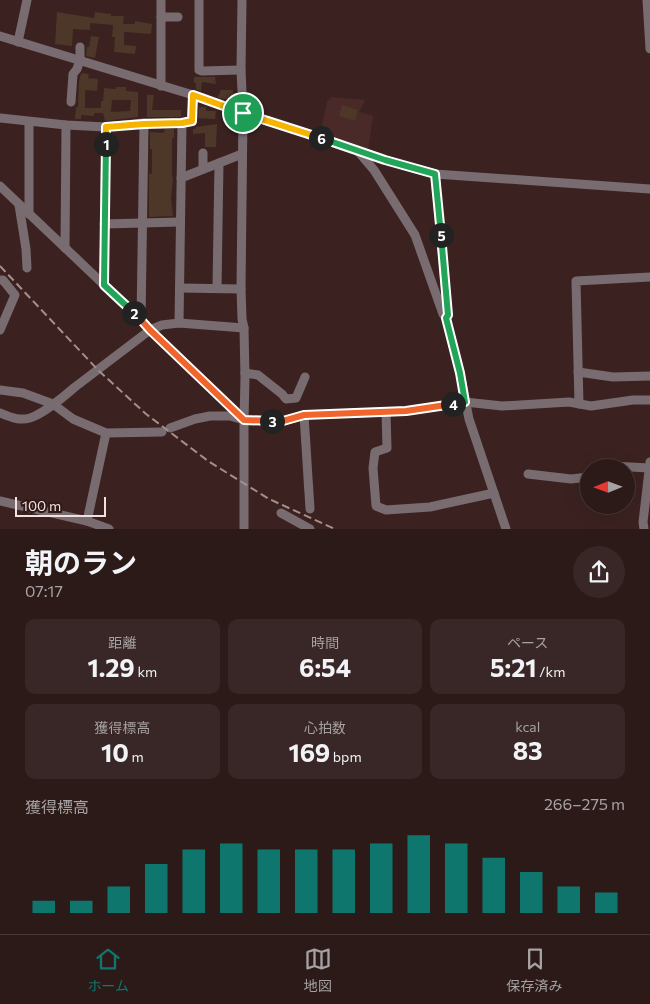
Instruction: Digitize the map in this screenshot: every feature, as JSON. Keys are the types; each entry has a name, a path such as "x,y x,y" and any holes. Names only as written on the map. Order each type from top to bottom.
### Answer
{"street":[{"path":"18,42 27,0"},
{"path":"161,0 161,86"},
{"path":"199,0 199,70 202,72 241,70"},
{"path":"242,0 241,289 245,373 244,529"},
{"path":"647,0 650,49"},
{"path":"161,17 178,17"},
{"path":"0,36 193,95 385,160 435,174 650,189"},
{"path":"70,102 73,74 78,69 80,60 80,47"},
{"path":"0,118 29,122 106,127 182,123 192,121 193,95"},
{"path":"29,122 29,214"},
{"path":"179,323 182,123"},
{"path":"141,320 144,124"},
{"path":"65,248 66,125"},
{"path":"104,285 106,127"},
{"path":"357,150 374,170 415,235 446,318 469,419 506,529"},
{"path":"202,153 203,169"},
{"path":"181,178 242,154"},
{"path":"217,288 218,164"},
{"path":"435,174 448,315 446,318"},
{"path":"0,186 244,420"},
{"path":"19,205 27,268"},
{"path":"104,224 180,222"},
{"path":"579,404 576,280 650,277"},
{"path":"0,280 3,280 15,295 0,330"},
{"path":"180,288 241,289"},
{"path":"0,413 12,418 34,416 53,404 150,330 162,325 179,323 244,328"},
{"path":"578,372 613,377 650,376"},
{"path":"245,373 258,375 286,399 296,398 305,377"},
{"path":"0,390 23,393 53,404 72,419 106,433 166,430 195,419 210,416 230,416 244,420 283,421 304,415 406,411 465,402 502,406 569,402 591,406 633,400 650,400"},
{"path":"386,412 387,448 375,452 373,468 376,506 386,510 430,508 494,493"},
{"path":"304,415 310,509"},
{"path":"87,521 106,433"},
{"path":"635,465 649,465 644,529"},
{"path":"528,474 570,479 580,478"},
{"path":"0,500 87,521 109,529"},
{"path":"281,513 310,529"}],"shaded area":[{"path":"331,97 365,100 359,112 373,116 368,150 320,135 327,102"}],"building":[{"path":"57,12 94,18 95,12 111,14 111,16 124,16 123,24 135,24 135,21 152,24 151,34 124,32 124,45 136,46 135,54 114,52 115,37 112,37 113,25 90,23 90,30 73,29 72,46 55,44"},
{"path":"91,36 99,37 95,58 86,56"},
{"path":"82,73 89,74 88,78 98,79 97,91 85,90 85,108 101,108 104,88 116,89 116,87 126,87 126,91 138,92 138,117 105,121 103,113 94,113 94,116 81,115 81,119 75,119 76,107 78,107 80,76","holes":["112,100 131,100 130,111 111,112"]},
{"path":"194,77 215,77 216,84 202,82 201,91 196,89"},
{"path":"220,90 233,90 233,99 218,98"},
{"path":"147,95 154,95 152,110 181,110 181,117 147,117"},
{"path":"342,105 358,110 355,121 339,116"},
{"path":"199,107 206,107 206,111 216,111 215,119 198,118"},
{"path":"217,124 216,147 205,147 205,133 193,134 193,129 196,129 196,127"},
{"path":"165,129 174,129 174,138 172,138 173,177 171,199 173,216 149,217 149,174 152,174 150,132 164,133"}],"railway":[{"path":"0,266 98,370 146,414 208,461 269,499 335,529"}],"route":[{"path":"193,95 243,113 385,160 435,174 448,315 446,318 460,373 465,402 406,411 304,415 283,421 244,420 104,285 106,127 192,121 193,95"}]}
